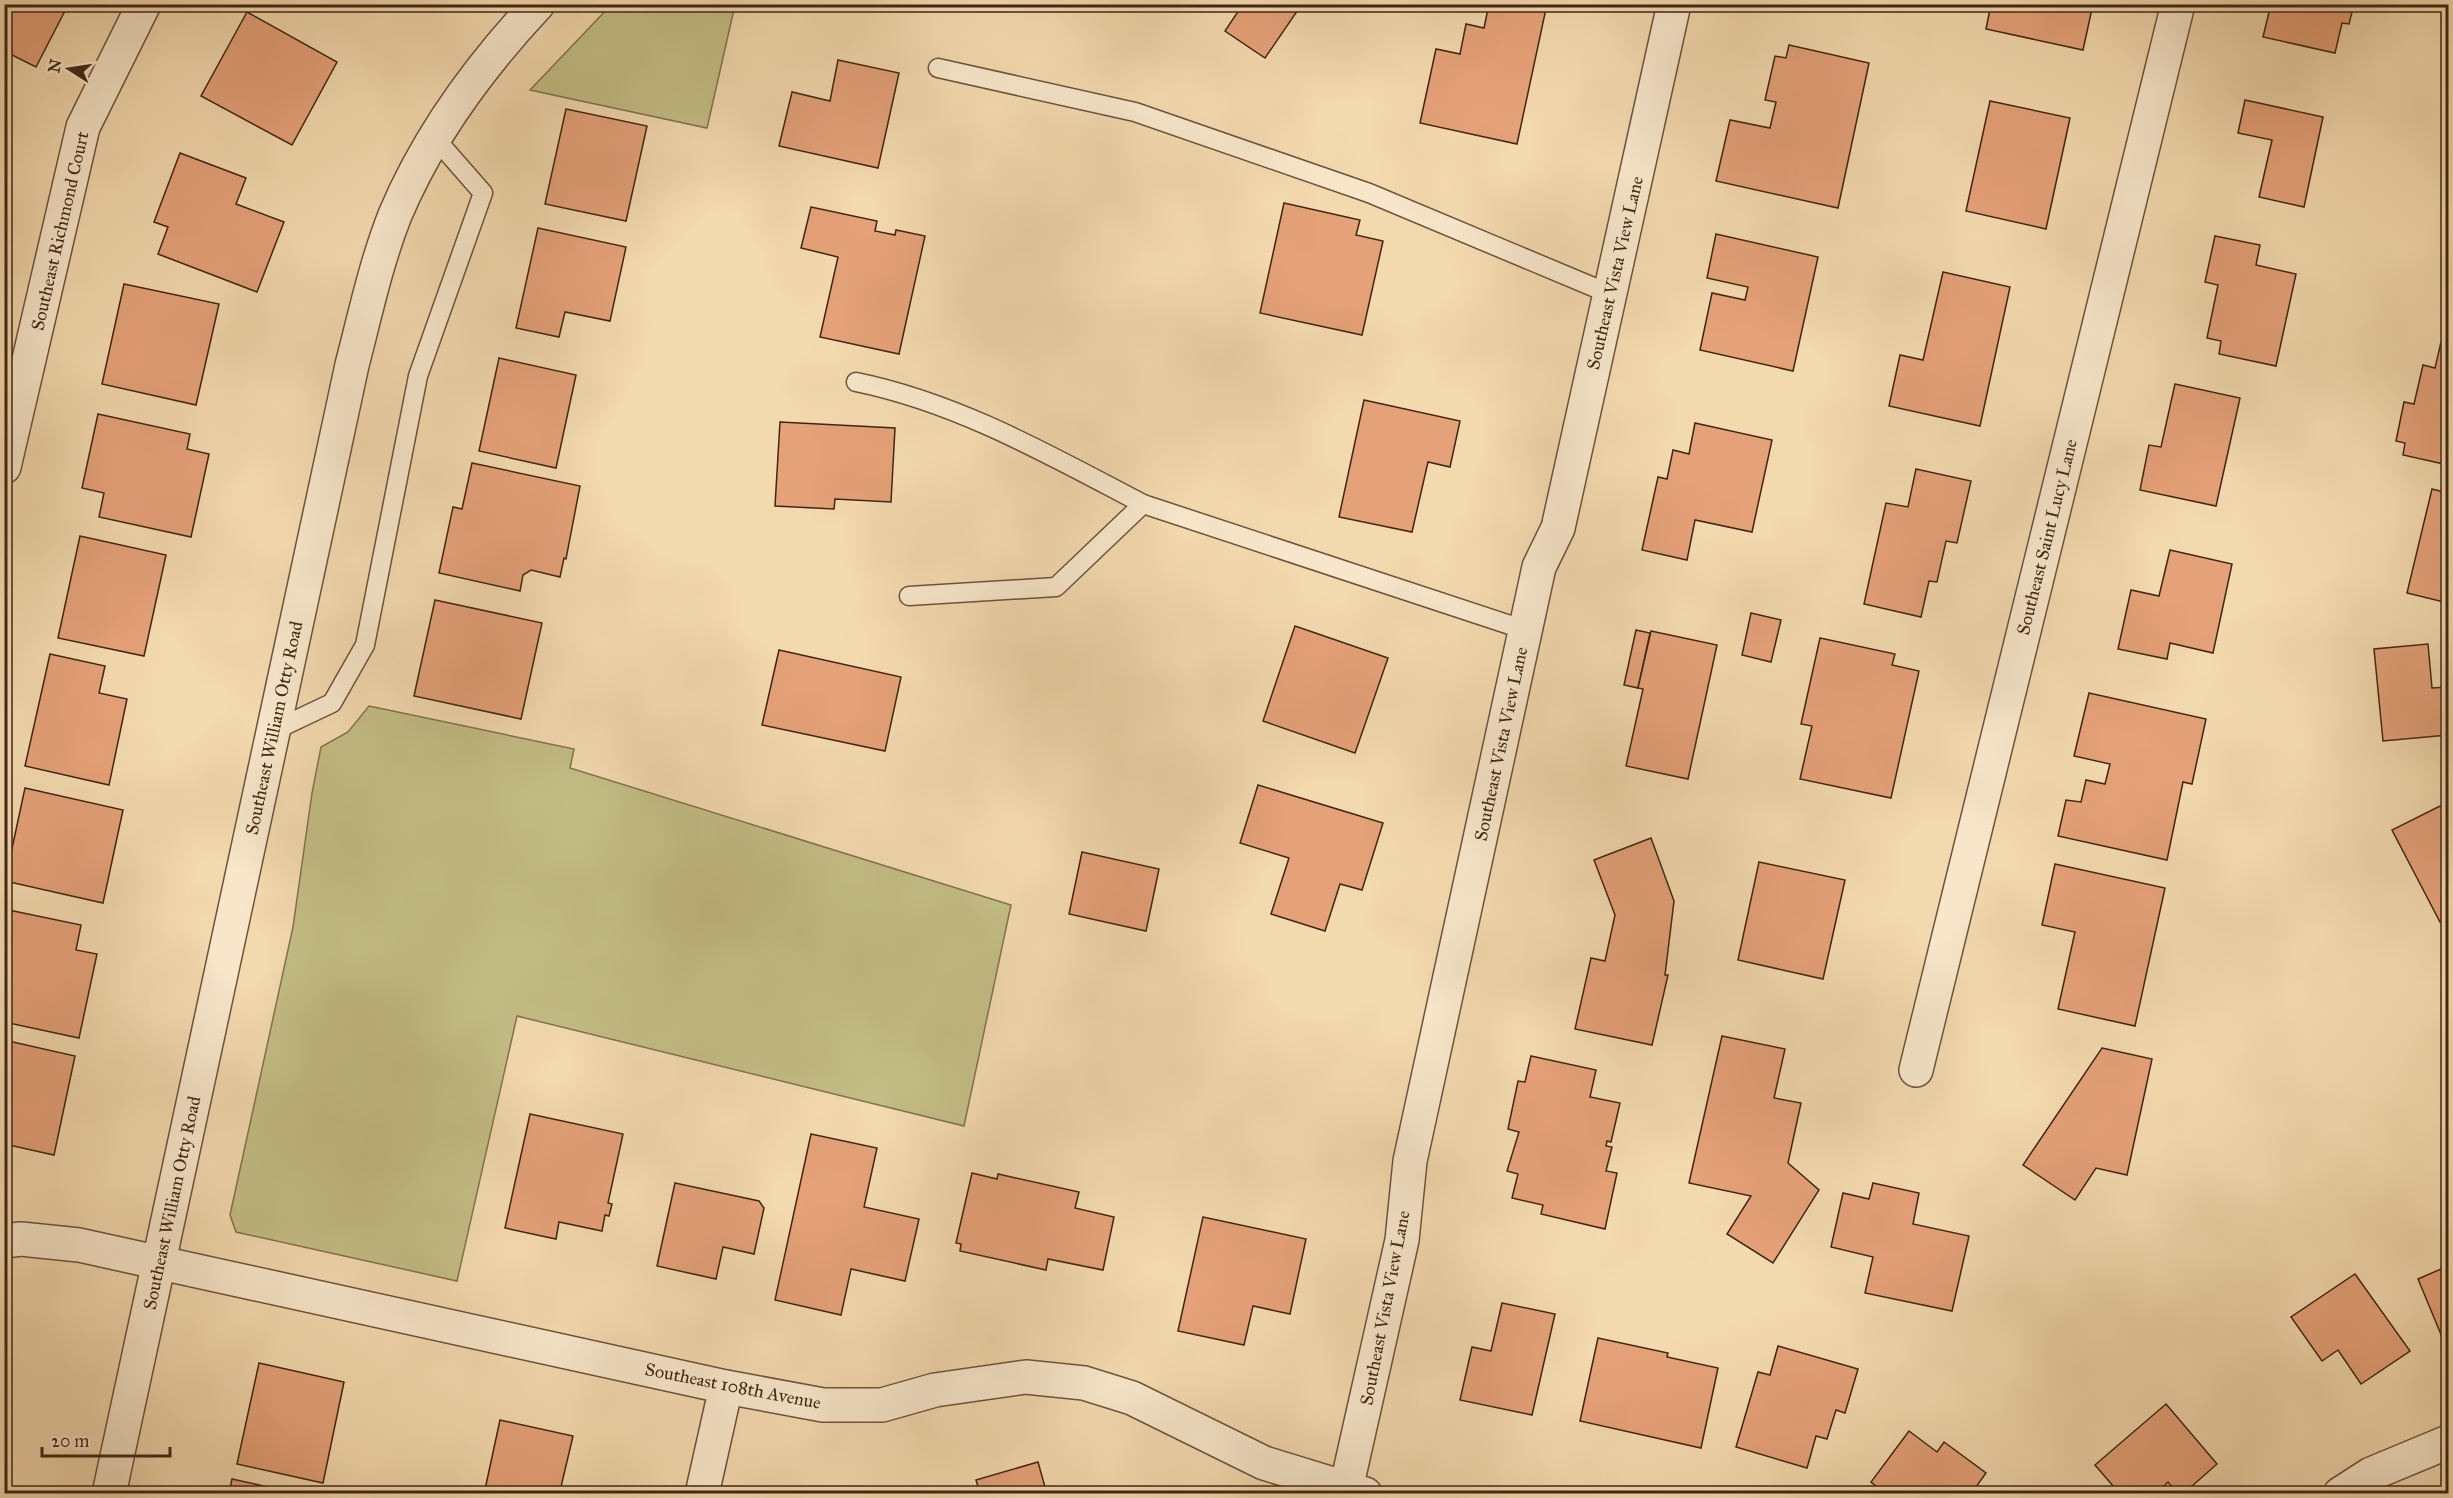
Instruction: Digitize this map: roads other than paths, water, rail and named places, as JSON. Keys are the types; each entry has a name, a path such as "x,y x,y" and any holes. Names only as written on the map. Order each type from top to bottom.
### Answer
{"street":[{"name":"Southeast Richmond Court","path":"4,467 83,127 144,4"},
{"name":"Southeast William Otty Road","path":"109,1494 273,731 369,299 395,216 434,137 486,63 538,4"},
{"name":"Southeast Vista View Lane","path":"1356,1491 1402,1240 1410,1161 1539,567 1558,528 1674,4"},
{"name":"Southeast Saint Lucy Lane","path":"1916,1070 2178,4"},
{"name":"Southeast 108th Avenue","path":"4,1241 21,1239 79,1245 726,1387 823,1404 882,1405 945,1388 1026,1377 1084,1383 1132,1398 1264,1463 1356,1491"},
{"path":"702,1494 726,1387"},
{"path":"2340,1494 2371,1474 2448,1442"}],"lane":[{"path":"938,68 1146,116 1369,193 1610,294"},
{"path":"273,731 332,703 365,645 418,376 483,193 434,137"},
{"path":"856,382 880,387 995,427 1143,504 1526,630"},
{"path":"909,596 1056,587 1143,504"}]}
